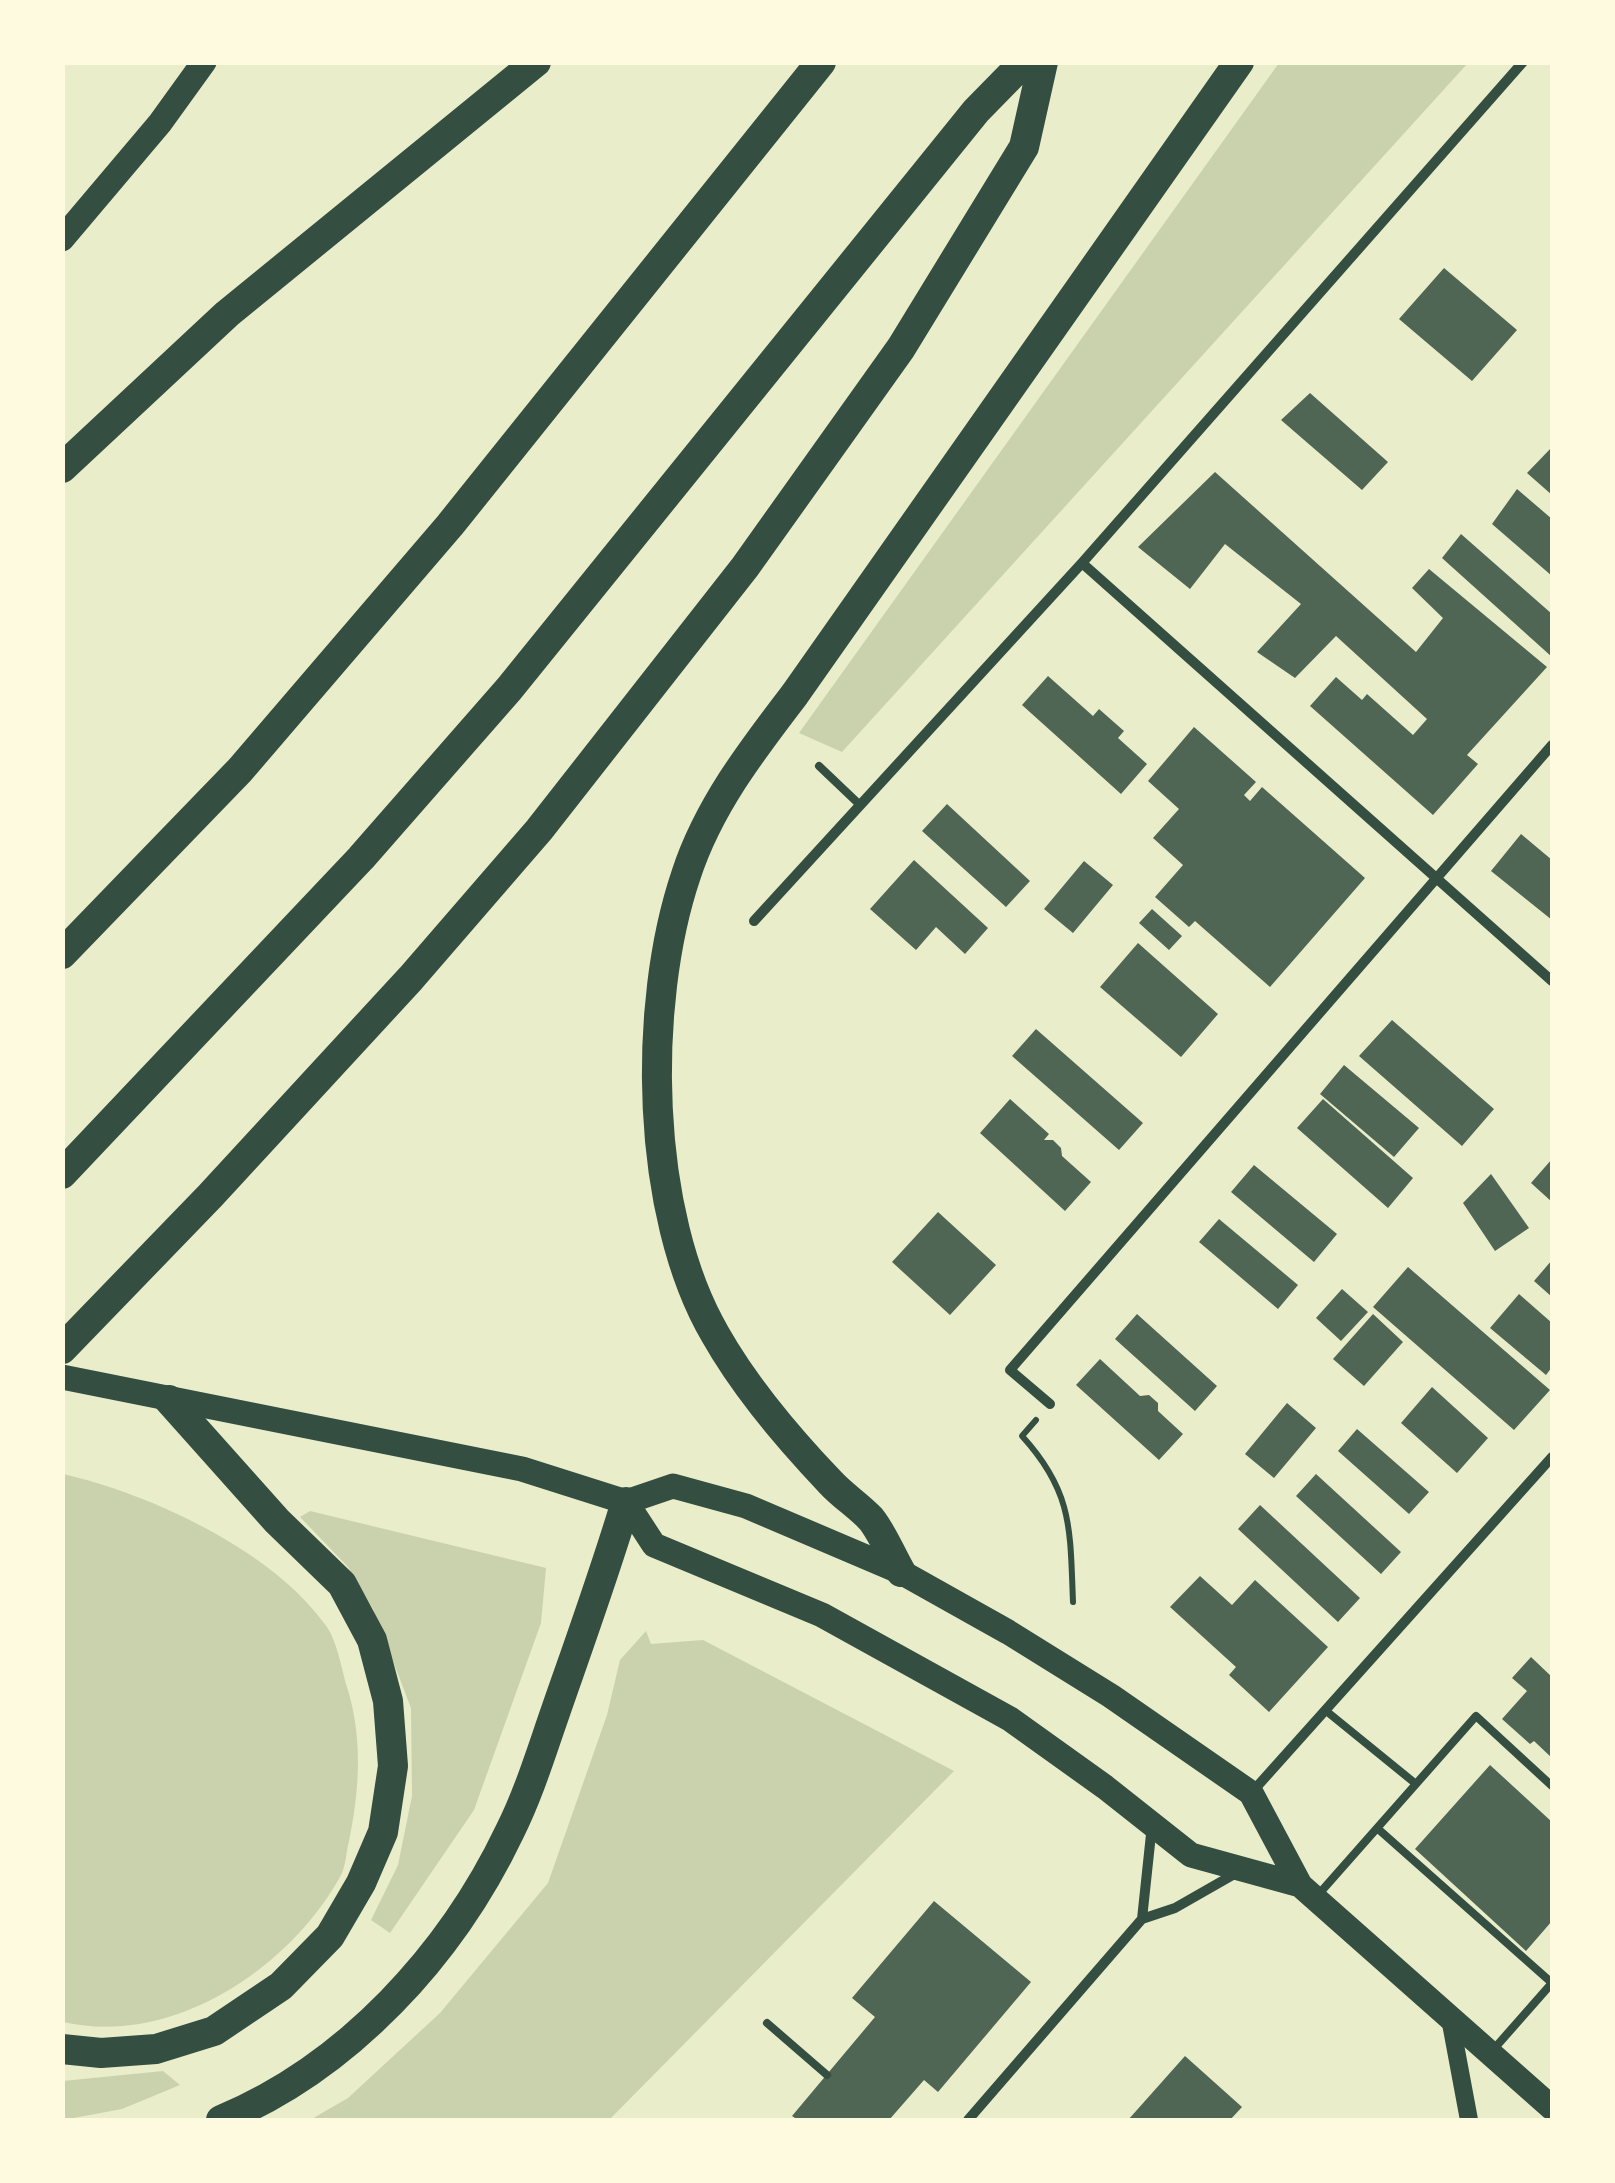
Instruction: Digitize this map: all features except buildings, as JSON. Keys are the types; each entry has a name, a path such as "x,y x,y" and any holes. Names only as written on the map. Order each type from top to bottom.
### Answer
{"highway":[{"path":"62,468 228,314 536,62"},
{"path":"62,954 240,770 450,525 821,62"},
{"path":"62,1174 362,858 509,689 964,126 1024,62"},
{"path":"62,1349 411,978 584,775 745,568 901,348 1024,147 1042,62"},
{"path":"901,1572 872,1520 812,1463 756,1395 714,1333 688,1276 668,1199 658,1103 658,1022 667,950 686,874 717,806 750,751 807,678 1239,62"},
{"path":"62,2049 101,2053 156,2048 214,2031 281,1986 330,1936 361,1883 383,1832 393,1766 388,1701 372,1640 342,1584 278,1521 169,1400"},
{"path":"221,2120 262,2103 303,2077 357,2034 426,1960 474,1896 510,1831 536,1766 626,1502"}],"main road":[{"path":"62,238 160,123 204,62"},
{"path":"62,1377 522,1468 626,1502 673,1486 746,1506 901,1572 1111,1696 1251,1793 1308,1892 1552,2108"},
{"path":"626,1502 654,1544 822,1614 1010,1719 1105,1786 1191,1855 1308,1892"}],"street":[{"path":"754,921 1082,563 1523,62"},
{"path":"1082,563 1552,981"},
{"path":"1050,1404 1010,1370 1552,746"},
{"path":"1251,1793 1552,1457"},
{"path":"1142,1919 1152,1824"},
{"path":"968,2120 1142,1919 1175,1908 1243,1870"},
{"path":"1450,2018 1469,2120"}],"lane":[{"path":"819,766 860,805"},
{"path":"1324,1710 1416,1784"},
{"path":"1308,1892 1377,1828 1476,1716 1552,1786"},
{"path":"1377,1828 1552,1983 1490,2053"},
{"path":"768,2024 827,2074"}],"path":[{"path":"1050,1404 1022,1436 1046,1463 1062,1494 1070,1534 1072,1602"}],"green space":[{"path":"1279,63 1468,63 842,752 799,733"},
{"path":"63,1474 171,1511 243,1550 276,1574 327,1627 355,1723 357,1782 345,1864 318,1911 258,1970 223,1994 184,2012 145,2023 104,2027 63,2022"},
{"path":"310,1511 546,1568 541,1623 474,1810 390,1933 371,1920 398,1865 412,1796 411,1708 373,1609 348,1567 300,1517"},
{"path":"646,1631 651,1644 703,1640 954,1771 609,2120 310,2120 348,2098 440,2013 548,1883 607,1715 620,1660"},
{"path":"163,2071 180,2085 122,2109 63,2120 63,2081"}]}
